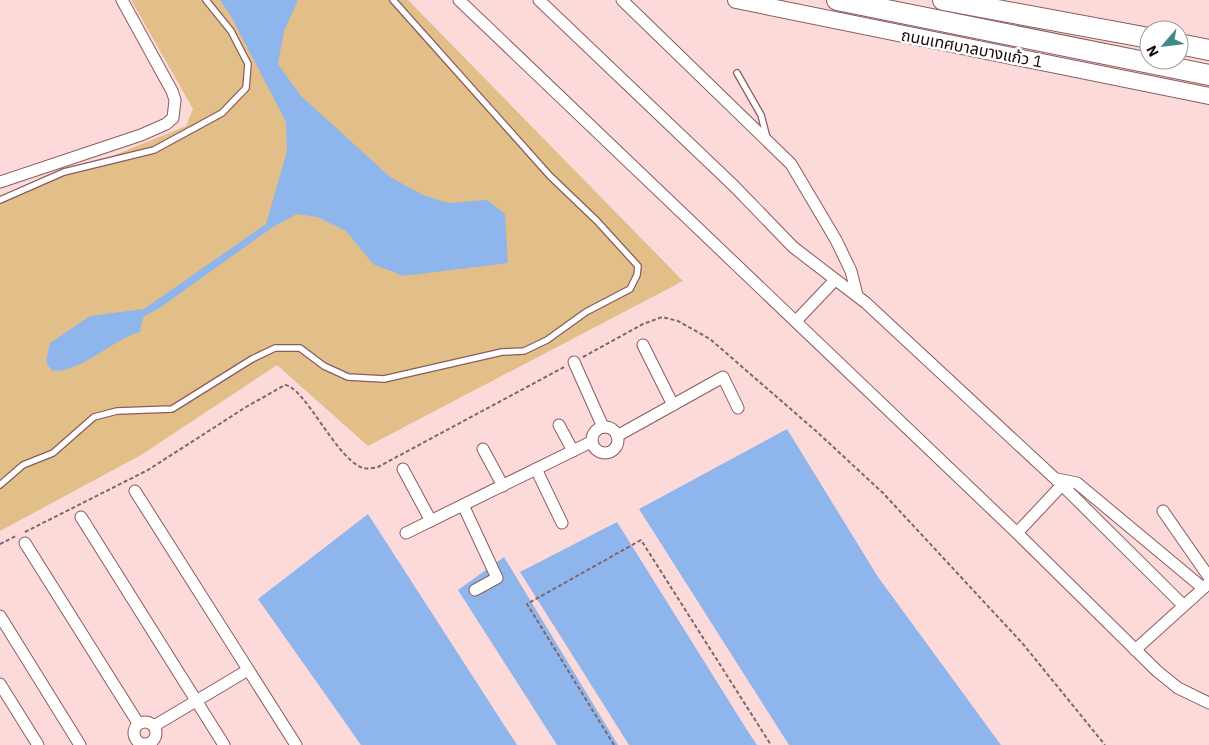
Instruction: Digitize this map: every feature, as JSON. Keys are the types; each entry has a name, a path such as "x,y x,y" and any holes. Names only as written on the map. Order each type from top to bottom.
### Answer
{"highway":[{"path":"837,0 1209,75"},
{"path":"943,0 1139,36"},
{"path":"1189,46 1209,50"}],"main road":[{"name":"ถนนเทศบาลบางแก้ว 1","path":"736,0 1209,96"}],"street":[{"path":"0,182 141,135 166,124 173,118 175,100 172,91 122,0"},
{"path":"459,0 1017,533 1135,650 1178,688 1209,703"},
{"path":"539,0 734,186 793,247 857,295 1059,482 1183,605"},
{"path":"622,0 791,164 836,240 851,272 857,295"},
{"path":"796,321 835,280"},
{"path":"643,345 673,405"},
{"path":"574,362 604,427"},
{"path":"617,436 723,378 738,408"},
{"path":"558,425 573,451"},
{"path":"604,427 612,428 617,436 618,445 608,454 595,450 592,442 596,430 604,427"},
{"path":"406,533 592,442"},
{"path":"484,449 503,486"},
{"path":"403,468 430,521"},
{"path":"536,469 562,523"},
{"path":"1017,533 1059,482"},
{"path":"1059,482 1077,483 1207,583"},
{"path":"135,491 296,745"},
{"path":"463,505 497,578 475,590"},
{"path":"1163,510 1207,583"},
{"path":"81,517 224,745"},
{"path":"25,543 138,723"},
{"path":"1135,650 1207,583"},
{"path":"0,616 80,745"},
{"path":"154,726 248,670"},
{"path":"0,684 38,745"},
{"path":"144,721 154,726 156,732 151,744 130,742 134,728 138,723 144,721"}],"lane":[{"path":"0,200 64,172 154,150 222,113 246,88 248,64 231,31 206,0"},
{"path":"0,485 23,465 53,453 94,417 117,411 172,410 252,358 275,348 300,348 324,366 348,377 384,379 502,352 524,351 547,340 586,312 630,289 637,274 638,266 597,221 550,176 392,0"},
{"path":"736,73 762,115 767,140"}],"path":[{"path":"0,544 148,470 284,385 290,386 297,392 314,417 348,457 362,468 378,467 643,324 662,317 678,320 710,339 816,430 890,500 1023,644 1105,745"},
{"path":"614,745 527,604 641,540 771,745"}],"shaded area":[{"path":"131,0 408,0 683,281 368,446 277,365 141,455 0,531 0,195 53,180 186,126 193,109"}],"water":[{"path":"220,0 298,0 284,31 278,64 301,96 390,177 423,195 448,203 487,200 505,214 508,263 403,276 373,264 346,231 317,217 297,214 273,227 161,307 143,317 140,332 119,341 84,362 61,370 51,370 46,361 50,343 90,316 144,309 266,224 287,151 286,122 231,16"},
{"path":"787,429 878,577 1001,745 789,745 639,509"},
{"path":"368,514 517,745 361,745 258,599"},
{"path":"617,522 757,745 629,745 520,572"},
{"path":"504,557 618,745 557,745 458,590"}]}
